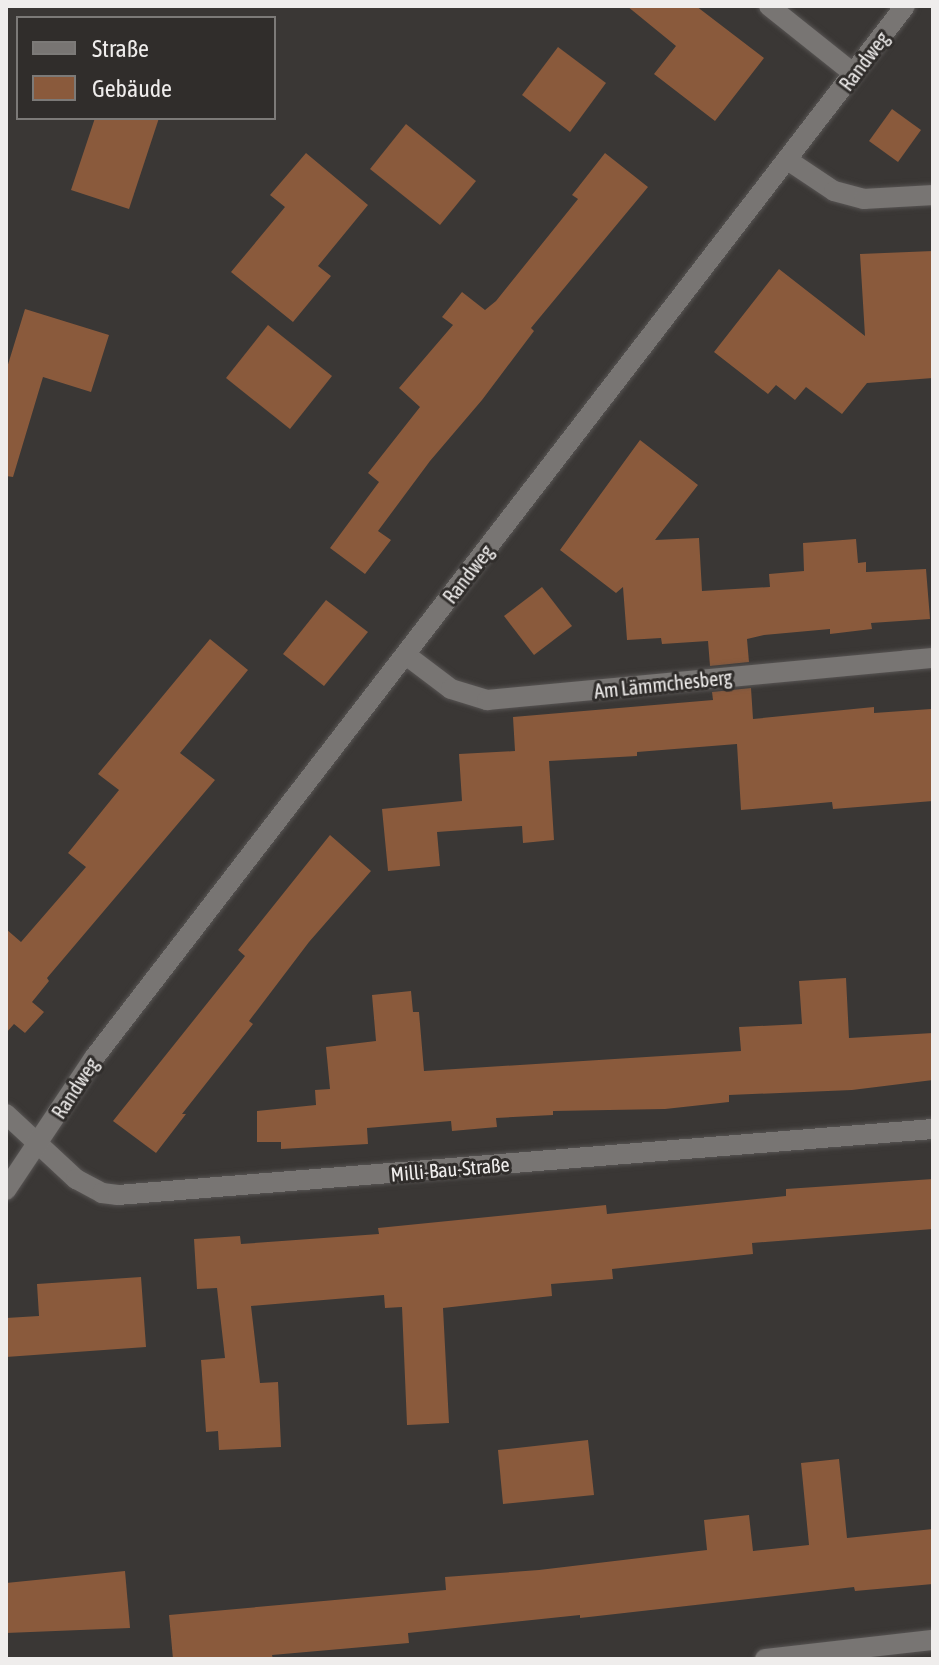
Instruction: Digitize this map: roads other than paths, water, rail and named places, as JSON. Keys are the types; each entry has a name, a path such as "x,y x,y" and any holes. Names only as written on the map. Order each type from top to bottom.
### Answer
{"street":[{"path":"769,6 853,73"},
{"name":"Randweg","path":"37,1146 94,1058 789,161 905,6"},
{"path":"789,161 834,191 864,199 933,195"},
{"name":"Am Lämmchesberg","path":"406,655 451,689 487,700 933,658"},
{"name":"Milli-Bau-Straße","path":"6,1114 37,1146 87,1185 102,1193 135,1195 933,1129"},
{"path":"6,1190 37,1146"},
{"path":"765,1659 933,1640"}]}
